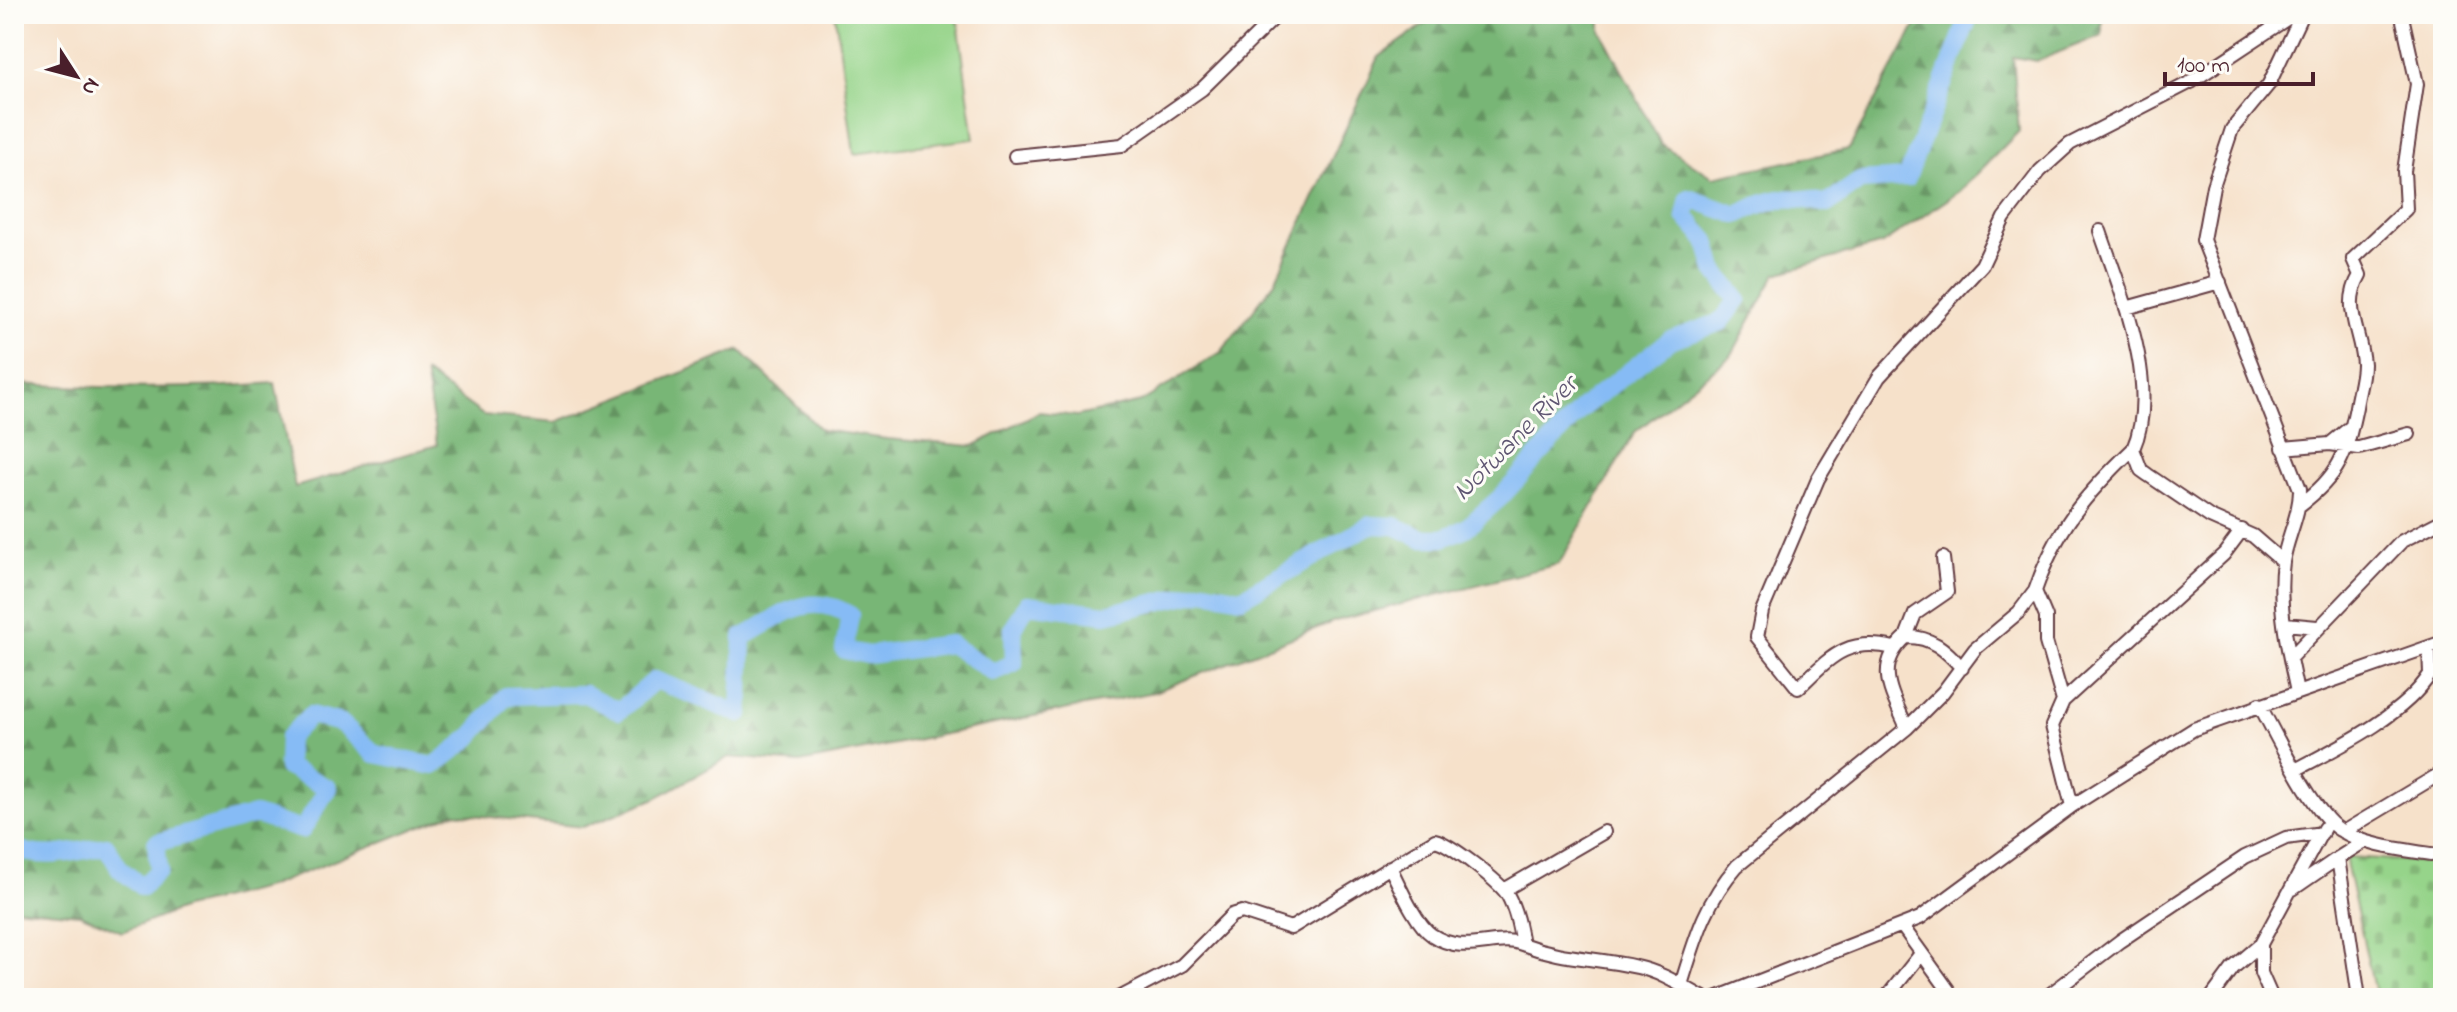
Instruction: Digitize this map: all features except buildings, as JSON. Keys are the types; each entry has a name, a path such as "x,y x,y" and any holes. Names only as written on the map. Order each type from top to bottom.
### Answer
{"street":[{"path":"1015,156 1122,145 1202,89 1278,14"},
{"path":"1894,648 1876,644 1845,648 1798,688 1757,637 1762,611 1818,479 1879,377 1982,265 1997,228 2053,157 2070,144 2191,82 2294,14"},
{"path":"2297,692 2285,624 2283,562 2300,505 2298,480 2203,240 2213,186 2232,129 2269,84 2302,14"},
{"path":"2300,505 2337,471 2348,447 2363,367 2351,311 2350,298 2360,275 2353,259 2406,209 2404,171 2417,84 2403,21 2405,14"},
{"path":"1681,985 1702,916 1722,883 1737,866 1907,728 1962,668 1975,649 2009,621 2035,591 2047,557 2073,512 2099,479 2133,449 2144,409 2126,308 2100,231"},
{"path":"2126,308 2220,282"},
{"path":"2330,444 2352,426"},
{"path":"2283,448 2330,444 2348,447 2378,445 2409,434"},
{"path":"2133,449 2141,470 2210,517 2242,530 2283,562"},
{"path":"2290,658 2402,541 2443,520"},
{"path":"2072,806 2052,726 2063,701 2224,554 2242,530"},
{"path":"1907,728 1886,672 1894,648 1906,637 1915,614 1947,592 1943,558"},
{"path":"2035,591 2046,617 2046,642 2063,701"},
{"path":"2285,624 2317,627"},
{"path":"1906,637 1925,638 1939,645 1962,668"},
{"path":"1716,998 1902,926 1946,901 2072,806 2194,729 2443,642"},
{"path":"2295,770 2366,730 2414,694 2430,674 2429,647"},
{"path":"2259,704 2295,770 2329,820 2343,832 2365,841 2443,856"},
{"path":"2343,832 2443,772"},
{"path":"2211,998 2233,968 2261,944 2329,820"},
{"path":"1504,890 1604,832"},
{"path":"2045,998 2120,941 2245,857 2286,838 2322,833"},
{"path":"1119,998 1182,965 1232,915 1242,912 1291,928 1435,840 1451,847 1504,890 1517,917 1522,944"},
{"path":"2291,891 2365,841"},
{"path":"2338,858 2359,998"},
{"path":"1390,867 1432,935 1467,947 1522,944 1551,956 1635,966 1704,998"},
{"path":"1902,926 1954,998"},
{"path":"2261,944 2261,973 2272,998"},
{"path":"1886,998 1920,955"}],"green space":[{"path":"835,14 957,14 974,139 854,154"},
{"path":"1439,14 1601,14 1601,31 1661,144 1713,177 1849,149 1922,14 2102,14 2102,35 2037,61 2013,57 2019,131 1960,191 1882,244 1776,274 1731,356 1635,432 1559,564 1335,621 1154,692 800,763 729,757 656,798 583,827 454,813 268,887 184,908 122,932 80,914 14,908 14,384 144,388 275,383 295,487 437,445 425,373 483,415 556,422 740,350 821,430 973,446 1039,412 1077,416 1141,402 1221,352 1274,283 1379,57"},
{"path":"2348,857 2443,863 2443,998 2376,998 2346,862"}],"waterway":[{"name":"Notwane River","path":"14,847 47,855 106,846 120,869 142,887 159,870 156,843 255,815 302,830 328,788 287,767 288,738 310,715 341,723 375,754 434,766 470,738 506,696 585,694 619,711 655,680 740,714 743,637 783,614 808,605 835,608 850,615 844,650 868,655 950,644 993,672 1014,663 1013,629 1027,604 1106,614 1205,591 1241,598 1370,525 1395,526 1421,538 1443,538 1466,528 1501,497 1583,407 1670,340 1721,322 1738,300 1715,270 1707,241 1685,216 1689,198 1737,215 1760,204 1781,199 1827,204 1860,181 1907,178 1970,14"}]}
